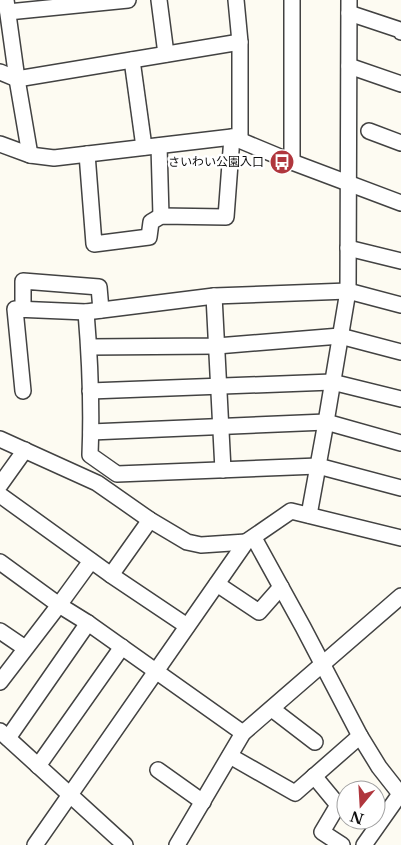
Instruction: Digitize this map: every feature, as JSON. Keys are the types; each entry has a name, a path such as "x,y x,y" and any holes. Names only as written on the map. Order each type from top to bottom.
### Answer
{"street":[{"path":"30,155 7,6 128,0"},
{"path":"159,0 166,54"},
{"path":"87,154 94,244 150,237 151,222 162,216 226,217 236,138 240,42 236,0"},
{"path":"292,0 292,162"},
{"path":"309,515 348,291 349,6 401,32"},
{"path":"0,72 17,79 240,42"},
{"path":"132,60 152,146 162,216"},
{"path":"349,66 401,84"},
{"path":"368,131 401,143"},
{"path":"0,144 30,155 54,158 236,138 292,162 401,203"},
{"path":"348,248 401,261"},
{"path":"23,309 23,281 99,287 93,311 89,347 90,455 116,474 318,466 401,488"},
{"path":"23,391 15,309 93,311 214,296 348,291 401,305"},
{"path":"214,296 223,470"},
{"path":"89,347 217,346 340,336 401,352"},
{"path":"90,391 332,382 401,399"},
{"path":"91,432 326,422 401,443"},
{"path":"0,439 97,483 150,520 187,542 201,545 250,540"},
{"path":"0,484 25,450"},
{"path":"0,495 91,561 187,626"},
{"path":"35,845 187,626 250,540 291,511 401,538"},
{"path":"111,575 150,520"},
{"path":"250,540 281,587 360,736 379,767 401,795 364,845"},
{"path":"0,682 91,561"},
{"path":"0,562 243,733"},
{"path":"217,584 259,612 281,587"},
{"path":"177,845 243,733 401,596"},
{"path":"88,624 4,735 125,845"},
{"path":"0,631 25,648"},
{"path":"38,766 122,647"},
{"path":"272,709 316,742"},
{"path":"230,756 295,793 360,736"},
{"path":"158,770 203,802"},
{"path":"314,776 338,804 322,832 342,845"}],"place":[{"name":"さいわい公園入口","path":"282,162"}]}
